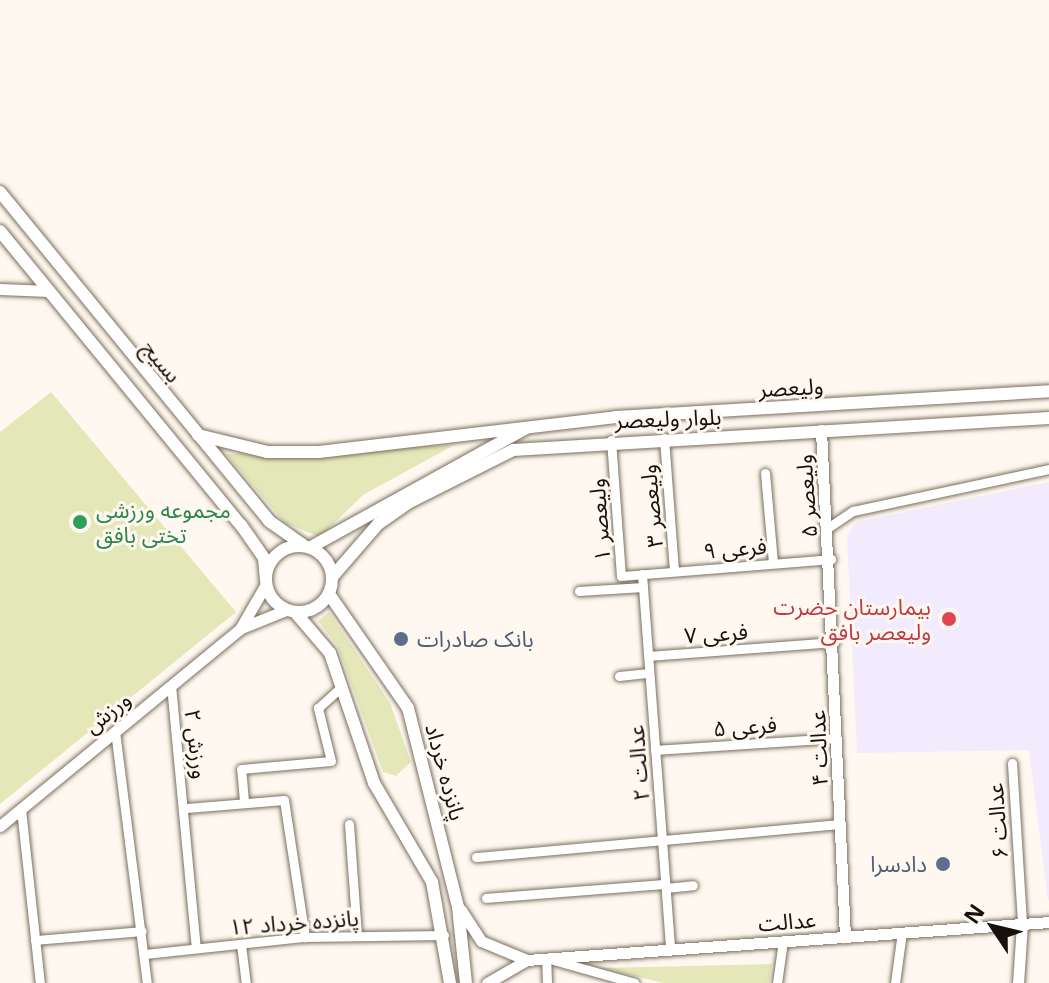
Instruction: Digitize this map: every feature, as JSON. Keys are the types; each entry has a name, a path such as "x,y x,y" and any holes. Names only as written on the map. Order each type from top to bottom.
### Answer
{"main road":[{"name":"بسیج","path":"0,192 279,533 307,546"},
{"name":"بسیج","path":"0,231 255,543 266,581"},
{"path":"93,345 102,345 110,330"},
{"path":"129,388 138,374 147,375"},
{"name":"ولیعصر","path":"198,435 267,452 319,452 536,425 1049,391"},
{"name":"بلوار ولیعصر","path":"333,576 378,524 452,478 513,450 611,440 1049,418"},
{"name":"ولیعصر","path":"307,546 479,449 536,425"},
{"path":"291,611 315,608 329,594 333,576 307,546 277,553 266,581 291,611 330,653 374,783 432,882 447,935 450,983"},
{"name":"پانزده خرداد","path":"329,594 408,708 454,888 466,983"}],"street":[{"path":"0,289 49,291"},
{"name":"ولیعصر ۵","path":"821,430 831,559"},
{"name":"ولیعصر ۳","path":"664,438 674,571"},
{"name":"ولیعصر ۱","path":"611,440 621,576 642,574"},
{"path":"829,527 853,511 1049,469"},
{"path":"765,473 773,563"},
{"name":"فرعی ۹","path":"642,574 831,559"},
{"name":"عدالت ۴","path":"831,559 845,937"},
{"name":"عدالت ۲","path":"642,574 670,949"},
{"name":"ورزش","path":"240,629 266,581"},
{"path":"579,591 643,587"},
{"name":"ورزش","path":"0,826 240,629 291,611"},
{"name":"فرعی ۷","path":"648,656 834,642"},
{"path":"619,676 649,673"},
{"name":"ورزش ۲","path":"171,685 187,808"},
{"path":"244,801 241,769 331,761 318,708 340,688"},
{"path":"115,731 147,983"},
{"name":"فرعی ۵","path":"655,750 837,738"},
{"name":"عدالت ۶","path":"1012,763 1022,924"},
{"path":"196,948 187,808 244,801 284,800 305,937"},
{"path":"21,809 40,983"},
{"path":"349,824 357,935"},
{"path":"476,857 841,824"},
{"path":"486,898 693,885"},
{"name":"عدالت","path":"454,888 466,924 481,941 527,960"},
{"name":"عدالت","path":"487,983 527,960 1049,922"},
{"path":"1018,983 1022,924"},
{"path":"35,940 142,931"},
{"path":"895,983 902,932"},
{"name":"پانزده خرداد ۱۲","path":"145,954 305,937 447,935"},
{"path":"777,983 783,941"},
{"path":"241,944 246,983"},
{"path":"547,983 546,958 635,983"}],"shaded area":[{"name":"بیمارستان حضرت ولیعصر بافق","path":"1049,482 1048,900 1029,750 857,753 847,536 856,522"}],"green space":[{"name":"مجموعه ورزشی تختی بافق","path":"51,392 236,612 0,804 0,432"},
{"path":"454,445 363,495 320,537 285,523 226,454"},
{"path":"329,612 390,703 411,762 396,776 383,772 337,645 318,621"},
{"path":"772,964 769,983 664,983 600,968"}],"place":[{"name":"مجموعه ورزشی تختی بافق","path":"80,522"},
{"name":"بیمارستان حضرت ولیعصر بافق","path":"949,619"},
{"name":"بانک صادرات","path":"401,639"},
{"name":"دادسرا","path":"943,864"}]}
